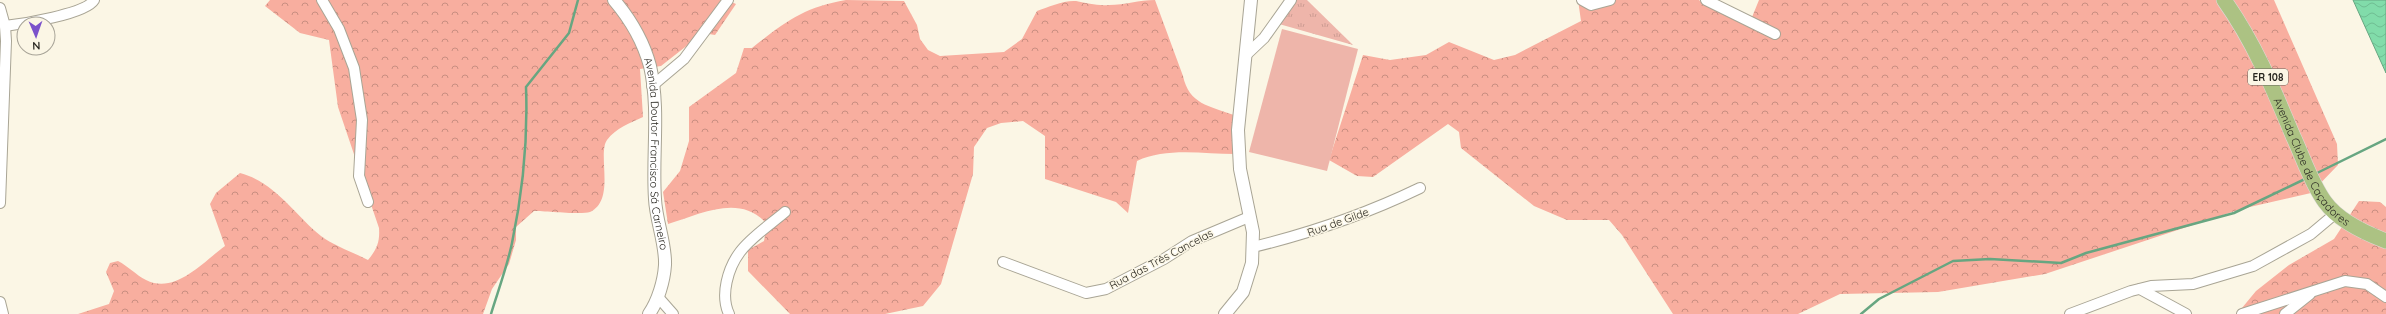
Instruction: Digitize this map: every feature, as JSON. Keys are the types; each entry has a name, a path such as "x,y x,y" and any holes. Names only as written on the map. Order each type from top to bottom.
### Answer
{"main road":[{"name":"Avenida Clube de Caçadores","path":"2224,0 2242,26 2264,67 2303,159 2317,189 2325,202 2336,213 2368,234 2386,241"}],"street":[{"path":"5,26 34,23 69,13 94,0"},
{"path":"322,0 339,29 354,68 362,120 359,176 368,202"},
{"name":"Avenida Doutor Francisco Sá Carneiro","path":"614,0 633,23 646,52 652,86 655,115 653,149 655,201 665,265 658,297 649,314"},
{"path":"652,86 684,59 728,0"},
{"path":"1225,314 1243,292 1249,277 1253,247 1253,232 1249,217 1239,148 1238,130 1251,0"},
{"path":"1246,55 1264,38 1291,0"},
{"path":"1582,0 1591,5 1610,0"},
{"path":"1706,0 1775,34"},
{"path":"0,8 5,26 6,81 0,203"},
{"name":"Rua de Gilde","path":"1253,247 1302,235 1351,218 1382,206 1420,188"},
{"path":"729,314 726,299 726,284 734,263 741,251 785,212"},
{"path":"2070,314 2088,306 2151,286 2193,284 2253,266 2311,234 2336,213"},
{"name":"Rua das Três Cancelas","path":"1003,262 1086,292 1106,289 1164,259 1192,240 1249,217"},
{"path":"2242,314 2345,281 2367,284 2386,297"},
{"path":"2140,289 2186,314"},
{"path":"2285,314 2312,291"},
{"path":"658,297 674,314"},
{"path":"0,302 3,314"}],"green space":[{"path":"270,0 727,0 736,4 715,35 703,33 661,66 640,69 643,117 619,129 607,140 604,147 604,188 602,198 598,206 586,213 534,211 516,227 516,240 509,264 492,289 483,314 78,314 109,304 114,291 106,272 110,263 118,261 146,280 157,284 167,283 188,275 225,246 210,204 216,193 240,173 252,177 274,191 311,228 326,240 368,260 374,252 379,237 379,228 338,107 329,40 300,33 265,6"},
{"path":"846,0 904,1 917,25 920,39 928,50 940,56 1004,52 1022,39 1037,11 1061,3 1076,1 1105,5 1155,0 1190,93 1201,103 1234,115 1235,154 1185,152 1160,154 1137,161 1128,213 1116,202 1045,179 1045,136 1023,121 1001,123 987,128 974,147 973,174 941,284 923,306 885,314 790,314 748,271 748,250 764,241 767,224 756,215 745,210 733,208 707,211 668,224 663,192 680,171 689,141 689,107 736,73 744,48 752,48 785,23 807,11"},
{"path":"1296,0 1307,0 1353,45 1279,24"},
{"path":"1578,0 1699,0 1704,5 1750,22 1759,0 2274,0 2337,144 2338,165 2311,193 2241,209 2045,274 1938,292 1840,294 1798,314 1673,314 1622,235 1609,220 1567,220 1534,206 1461,148 1459,132 1448,124 1373,177 1357,176 1329,160 1363,55 1390,60 1426,55 1449,42 1494,60 1515,55 1581,21"},
{"path":"1282,29 1358,49 1327,171 1249,152"},
{"path":"2359,201 2380,202 2386,207 2386,314 2237,314 2256,291 2289,265 2334,239"}],"water":[{"path":"2353,0 2386,0 2386,73"}],"waterway":[{"path":"491,314 505,270 516,224 524,165 526,87 569,33 578,0"},
{"path":"2315,174 2386,139"},
{"path":"1861,314 1879,299 1953,261 1990,259 2061,263 2086,253 2234,213 2305,179"}]}
